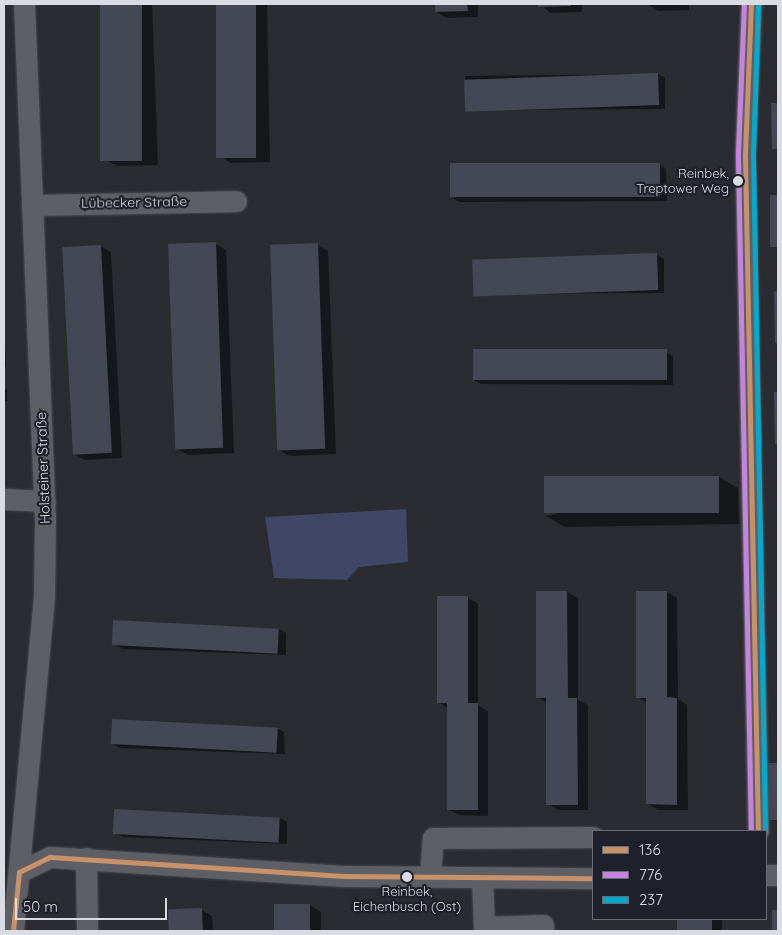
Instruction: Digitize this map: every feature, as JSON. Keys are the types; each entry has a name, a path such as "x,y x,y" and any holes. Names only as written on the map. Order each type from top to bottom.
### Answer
{"street":[{"name":"Holsteiner Straße","path":"13,931 44,595 45,501 24,4"},
{"path":"752,4 745,156 758,830"},
{"name":"Lübecker Straße","path":"32,205 236,201"},
{"path":"4,499 45,501"},
{"path":"430,877 433,838 592,837"},
{"path":"19,872 50,857 343,876 592,878"},
{"path":"86,858 87,931"},
{"path":"482,878 484,927 543,925 543,931"}],"shaded area":[{"path":"406,509 408,562 359,567 347,580 274,578 265,517"}],"building":[{"path":"100,4 142,4 142,161 100,161"},
{"path":"216,4 256,4 256,158 216,158"},
{"path":"435,4 467,4 468,11 435,12"},
{"path":"538,4 571,4 571,6 538,7"},
{"path":"658,73 659,105 465,112 464,80"},
{"path":"771,103 778,103 778,149 772,149"},
{"path":"450,163 660,163 660,197 450,197"},
{"path":"770,195 778,195 778,247 770,247"},
{"path":"216,242 223,448 175,450 168,244"},
{"path":"318,243 325,449 277,451 270,245"},
{"path":"101,245 112,453 73,455 62,247"},
{"path":"657,253 658,290 473,296 472,259"},
{"path":"774,291 778,291 778,343 775,343"},
{"path":"473,349 667,349 667,380 473,380"},
{"path":"774,392 778,392 778,444 775,444"},
{"path":"544,476 719,476 719,513 544,513"},
{"path":"536,591 567,591 568,698 577,698 578,805 546,805 546,698 536,698"},
{"path":"636,591 667,591 667,697 677,698 677,805 646,804 646,698 636,698"},
{"path":"437,596 468,596 468,703 478,703 478,810 447,810 447,703 437,703"},
{"path":"113,620 279,629 277,654 112,645"},
{"path":"112,719 278,728 276,753 111,744"},
{"path":"768,763 778,763 778,820 768,820"},
{"path":"114,809 280,818 278,843 113,834"},
{"path":"274,904 310,904 310,931 274,931"},
{"path":"202,908 203,931 169,931 168,909"},
{"path":"772,910 778,910 778,931 772,931"},
{"path":"677,920 712,920 712,931 677,931"}],"transit line":[{"name":"776","path":"744,4 738,156 751,830"},
{"name":"136","path":"751,4 745,156 758,830"},
{"name":"237","path":"758,4 753,156 765,830"},
{"name":"136","path":"19,872 50,857 343,876 592,878"},
{"name":"136","path":"13,931 19,872"}],"place":[{"name":"Reinbek, Treptower Weg","path":"738,181"},
{"name":"Reinbek, Eichenbusch (Ost)","path":"407,877"}]}
